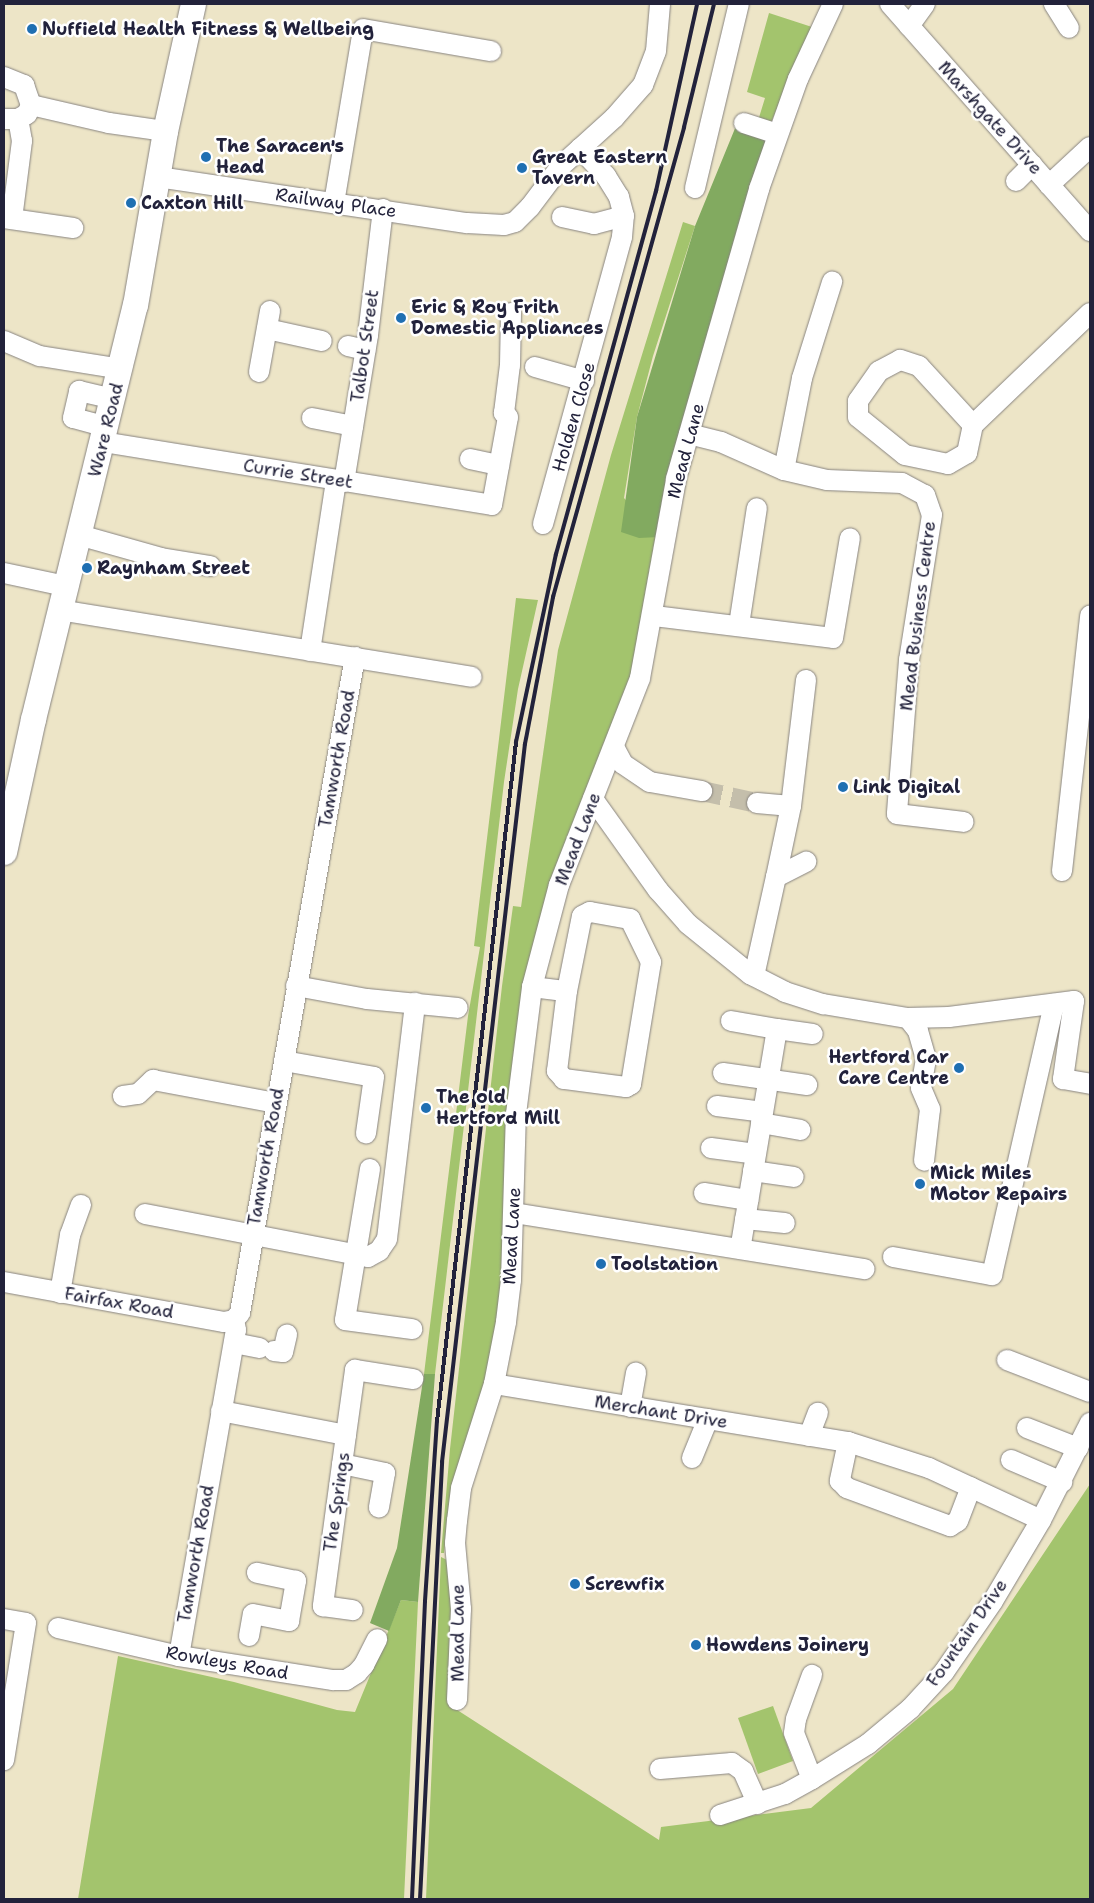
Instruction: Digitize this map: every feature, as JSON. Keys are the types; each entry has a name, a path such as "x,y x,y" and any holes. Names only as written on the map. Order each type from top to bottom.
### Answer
{"main road":[{"name":"Ware Road","path":"4,852 59,610 121,369 165,131 193,4"}],"street":[{"path":"580,148 620,112 643,85 656,51 660,4"},
{"path":"695,188 739,4"},
{"name":"Mead Lane","path":"457,1700 461,1609 455,1543 456,1521 468,1462 494,1384 506,1322 514,1213 516,1114 532,987 559,885 640,678 654,616 675,486 777,134 833,4"},
{"name":"Marshgate Drive","path":"890,4 1090,231"},
{"path":"909,26 925,4"},
{"path":"1054,4 1069,28"},
{"path":"334,203 363,29 491,50"},
{"path":"4,77 24,84 18,115 22,141 8,218 73,228"},
{"path":"18,115 109,123 165,131"},
{"path":"744,124 777,134"},
{"path":"1049,185 1090,147"},
{"name":"Holden Close","path":"543,524 584,381 622,237 624,216 619,197 606,176 580,148"},
{"name":"Railway Place","path":"158,177 490,225 515,222 580,148"},
{"path":"1016,181 1032,165"},
{"name":"Talbot Street","path":"310,651 340,481 353,426 357,348 383,210"},
{"path":"562,217 585,224 624,216"},
{"path":"784,470 802,378 832,282"},
{"path":"973,425 919,366 900,360 879,371 858,401 858,417 905,455 948,464 967,453 973,425 1090,313"},
{"path":"470,460 500,465 508,417 504,413 510,366 512,314"},
{"path":"259,372 268,320 322,341"},
{"path":"4,341 40,356 121,369"},
{"path":"535,367 584,381"},
{"name":"Currie Street","path":"114,399 79,391 73,418 105,434 340,481 492,505 500,465"},
{"path":"312,418 353,426"},
{"name":"Mead Business Centre","path":"689,434 720,442 784,470 828,480 902,483 925,495 932,515 909,660 897,814 964,822"},
{"path":"739,625 757,508"},
{"path":"79,535 161,558 210,566"},
{"path":"654,616 833,638 850,538"},
{"path":"4,573 65,586"},
{"path":"59,610 472,677"},
{"path":"1062,871 1090,616"},
{"name":"Tamworth Road","path":"179,1656 234,1342 234,1320 240,1313 252,1233 355,657"},
{"path":"754,976 791,806 806,680"},
{"path":"614,748 623,764 650,782 702,791"},
{"path":"593,800 658,890 688,924 754,976 786,992 823,1004 908,1018 949,1017 1074,1001 1064,1079 1090,1084"},
{"path":"757,803 791,806"},
{"path":"776,877 806,862"},
{"path":"590,912 630,919 651,962 632,1084 626,1087 564,1079 557,1071 567,991 582,916 590,912"},
{"path":"296,986 367,999 458,1008"},
{"path":"532,987 567,991"},
{"path":"145,1214 252,1233 368,1257 379,1251 387,1239 415,1003"},
{"path":"893,1257 992,1275 1054,1004"},
{"path":"908,1018 918,1031 926,1059 921,1088 930,1109 924,1161"},
{"path":"731,1021 813,1034"},
{"path":"740,1249 777,1029"},
{"path":"284,1061 374,1077 366,1133"},
{"path":"724,1073 807,1085"},
{"path":"123,1096 138,1094 152,1080 276,1102"},
{"path":"717,1106 800,1130"},
{"path":"711,1148 794,1177"},
{"path":"370,1169 345,1320 412,1329"},
{"path":"704,1193 785,1223"},
{"path":"60,1293 70,1235 81,1204"},
{"path":"514,1213 865,1270"},
{"name":"Fairfax Road","path":"4,1282 224,1322 234,1320"},
{"path":"234,1342 283,1352 287,1334"},
{"path":"1007,1360 1090,1392"},
{"path":"346,1435 355,1370 413,1379"},
{"path":"630,1407 636,1373"},
{"name":"Merchant Drive","path":"494,1384 838,1441"},
{"name":"The Springs","path":"221,1412 346,1435 322,1606 353,1610"},
{"path":"809,1436 818,1413"},
{"path":"692,1458 708,1420"},
{"name":"Fountain Drive","path":"720,1814 758,1804 812,1779 868,1744 910,1708 944,1672 993,1601 1041,1520 1062,1482 1090,1422"},
{"path":"1027,1428 1078,1448"},
{"path":"971,1487 958,1521 950,1526 847,1488 840,1480 838,1441 883,1452 971,1487 1041,1520"},
{"path":"1012,1460 1062,1482"},
{"path":"342,1464 385,1473 379,1507"},
{"path":"243,1667 253,1614 289,1621 296,1582 257,1573"},
{"path":"4,1619 26,1623 4,1760"},
{"name":"Rowleys Road","path":"58,1628 179,1656 243,1667 346,1680 364,1665 377,1638"},
{"path":"812,1675 796,1719 794,1732 812,1779"},
{"path":"660,1768 732,1762 743,1771 758,1804"}],"green space":[{"path":"769,13 812,27 770,125 757,124 765,98 747,92"},
{"path":"736,126 766,139 684,428 659,537 639,538 621,532 637,417 695,226"},
{"path":"683,222 695,226 653,356 637,417 624,498 659,537 638,658 542,915 493,1362 452,1484 444,1553 441,1553 450,1449 502,986 513,906 521,907 558,650 611,455"},
{"path":"516,598 538,600 518,689 504,782 435,1374 424,1374 468,1016 480,947 474,946"},
{"path":"424,1374 435,1374 418,1602 401,1600 389,1631 370,1623 397,1548"},
{"path":"1090,1484 1090,1899 426,1899 441,1557 449,1561 452,1545 451,1706 659,1840 661,1827 811,1808 953,1689"},
{"path":"401,1600 418,1602 404,1899 78,1899 118,1656 234,1682 337,1710 355,1712"},
{"path":"773,1706 793,1761 758,1774 738,1718"}],"tunnel":[{"path":"702,791 757,803"}],"railway":[{"path":"412,1899 425,1601 437,1421 516,742 556,554 656,191 697,4"},
{"path":"420,1899 442,1462 525,744 553,597 684,127 714,4"}],"place":[{"name":"Nuffield Health Fitness & Wellbeing","path":"32,29"},
{"name":"The Saracen's Head","path":"206,157"},
{"name":"Great Eastern Tavern","path":"522,168"},
{"name":"Caxton Hill","path":"131,203"},
{"name":"Eric & Roy Frith Domestic Appliances","path":"401,318"},
{"name":"Raynham Street","path":"87,568"},
{"name":"Link Digital","path":"843,787"},
{"name":"Hertford Car Care Centre","path":"959,1068"},
{"name":"The old Hertford Mill","path":"426,1108"},
{"name":"Mick Miles Motor Repairs","path":"920,1184"},
{"name":"Toolstation","path":"601,1264"},
{"name":"Screwfix","path":"575,1584"},
{"name":"Howdens Joinery","path":"696,1645"}]}
